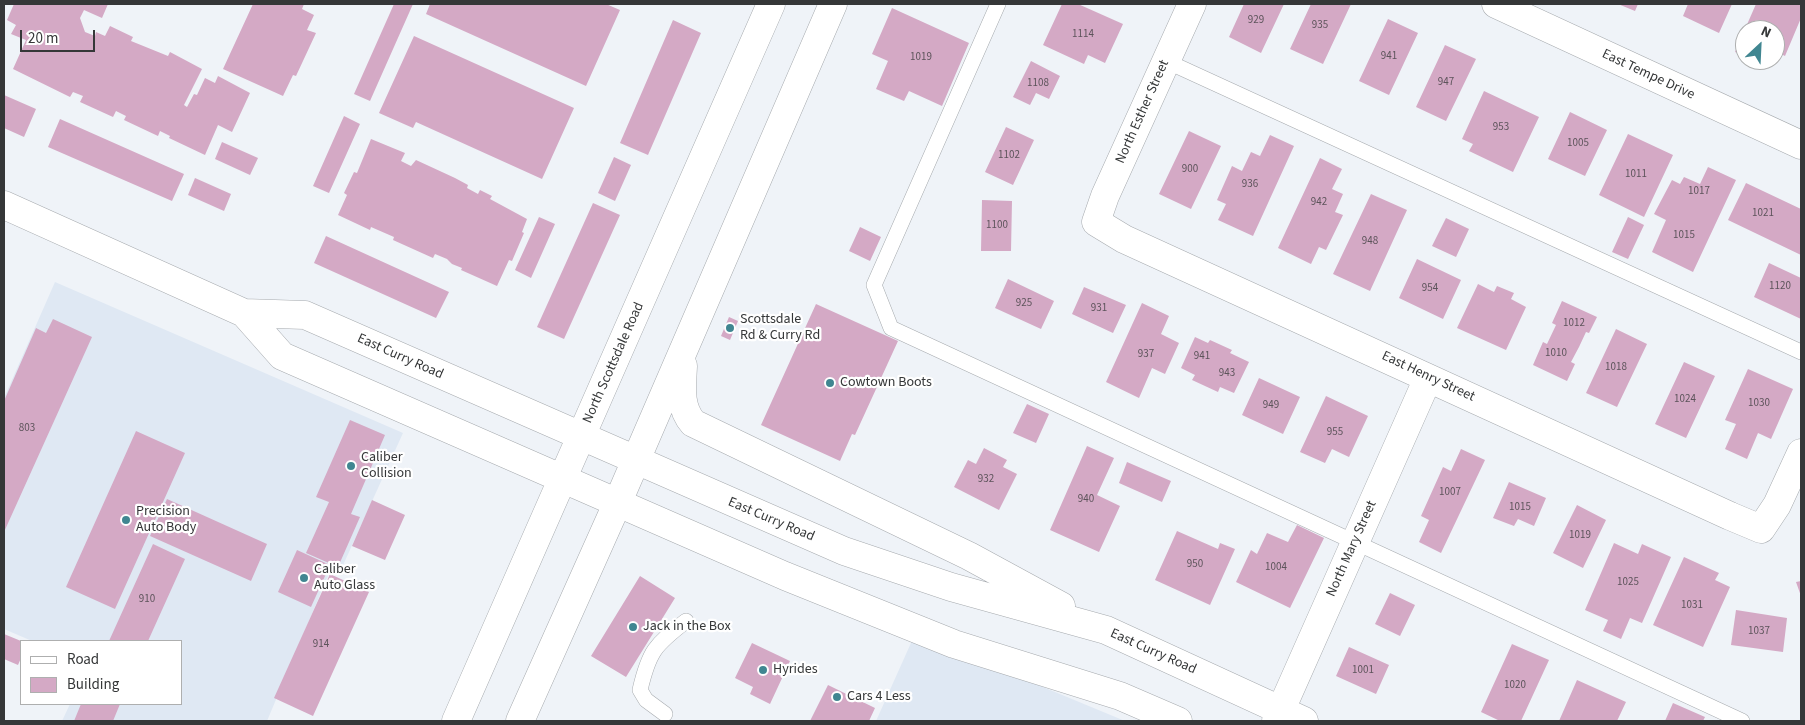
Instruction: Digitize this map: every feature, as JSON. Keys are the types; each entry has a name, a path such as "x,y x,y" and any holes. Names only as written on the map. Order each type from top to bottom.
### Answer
{"main road":[{"name":"North Scottsdale Road","path":"456,721 561,478 581,437 771,4"},
{"path":"520,721 618,504 833,4"},
{"name":"North Esther Street","path":"1096,222 1105,196 1192,4"},
{"name":"East Tempe Drive","path":"1496,4 1801,145"},
{"name":"East Curry Road","path":"4,205 244,313 305,315 844,551 951,587 1106,630 1287,718"},
{"name":"East Henry Street","path":"1096,222 1124,239 1761,529 1777,505 1801,453"},
{"name":"East Curry Road","path":"244,313 282,356 618,504 785,576 954,644 1120,696 1178,721"},
{"path":"684,352 682,402 686,415 693,423 969,556 1106,630"},
{"name":"North Mary Street","path":"1287,718 1354,543 1428,378"}],"lane":[{"path":"998,4 874,285 891,328 1742,721"},
{"path":"1166,61 1801,352"},
{"path":"665,714 646,700 640,690 647,664 659,642 686,622"}],"shaded area":[{"path":"55,282 403,433 339,574 330,571 267,721 62,721 70,705 182,705 182,640 30,640 4,629 4,398"},
{"path":"915,634 1125,721 876,721"}],"building":[{"path":"14,4 108,4 102,18 84,10 80,18 85,32 95,36 96,32 105,36 110,26 133,37 131,41 168,56 170,52 202,69 184,105 187,107 194,94 197,95 205,78 215,83 218,76 250,93 232,132 218,125 205,155 169,138 170,136 160,131 158,136 124,120 126,116 116,111 113,117 80,102 83,96 73,92 70,97 13,69 26,40 11,34 16,25 7,20"},
{"path":"253,4 304,4 302,9 314,15 307,30 316,33 296,76 293,75 283,96 223,69"},
{"path":"394,4 413,4 370,101 354,94"},
{"path":"430,4 606,4 620,10 586,86 426,14"},
{"path":"1062,4 1078,4 1123,24 1105,63 1088,55 1084,64 1043,45"},
{"path":"1244,4 1284,4 1261,53 1229,37"},
{"path":"1311,4 1351,4 1323,64 1290,49"},
{"path":"1618,4 1638,4 1635,11"},
{"path":"1688,4 1732,4 1719,33 1683,16"},
{"path":"1756,4 1801,4 1801,18 1785,56 1785,20 1749,20"},
{"path":"892,8 969,43 942,106 909,91 904,101 876,89 888,61 872,54"},
{"path":"1388,19 1418,33 1389,95 1359,81"},
{"path":"673,20 701,33 648,155 620,143"},
{"path":"414,36 574,108 542,179 416,122 413,128 379,113"},
{"path":"1445,45 1476,59 1446,121 1416,107"},
{"path":"1031,61 1060,76 1049,99 1036,93 1030,105 1013,97"},
{"path":"1484,91 1539,117 1513,172 1469,151 1473,144 1462,139"},
{"path":"4,95 36,109 24,137 4,128"},
{"path":"1570,112 1607,130 1585,176 1548,159"},
{"path":"344,116 360,124 329,193 313,186"},
{"path":"60,119 184,174 172,201 48,147"},
{"path":"1006,127 1034,140 1013,185 985,172"},
{"path":"1189,131 1221,146 1191,209 1159,194"},
{"path":"1628,134 1673,155 1644,217 1599,195"},
{"path":"1270,135 1294,146 1253,236 1218,220 1226,204 1217,200 1232,166 1242,171 1251,152 1260,156"},
{"path":"371,139 405,153 401,161 411,166 416,160 468,185 467,188 478,194 480,190 492,196 490,199 527,219 522,232 524,233 512,261 509,260 497,286 461,270 462,268 452,264 447,259 435,254 433,258 393,240 394,237 371,227 370,230 338,215 347,195 344,193 354,172 357,173"},
{"path":"222,142 258,158 250,175 215,159"},
{"path":"614,157 631,165 615,201 598,193"},
{"path":"1320,158 1342,169 1332,189 1343,194 1335,212 1343,215 1326,250 1319,247 1311,264 1278,248"},
{"path":"1708,167 1736,180 1693,272 1652,252 1666,220 1654,214 1672,180 1680,184 1684,177 1700,184"},
{"path":"195,178 231,194 224,211 188,195"},
{"path":"1746,183 1801,209 1801,255 1728,220"},
{"path":"1371,194 1407,210 1370,291 1333,274"},
{"path":"982,200 1012,201 1011,251 981,251"},
{"path":"593,203 620,215 564,339 537,327"},
{"path":"539,217 555,224 531,278 515,270"},
{"path":"1628,217 1644,225 1628,259 1612,252"},
{"path":"1446,218 1469,229 1456,257 1432,246"},
{"path":"860,227 881,237 870,261 849,251"},
{"path":"326,236 449,292 436,318 314,263"},
{"path":"1417,259 1461,280 1443,319 1399,298"},
{"path":"1769,263 1801,278 1801,319 1754,297"},
{"path":"1008,279 1054,301 1041,329 995,308"},
{"path":"1478,284 1494,292 1497,286 1514,293 1511,299 1526,307 1506,350 1457,328"},
{"path":"1084,287 1126,305 1113,333 1072,314"},
{"path":"1562,301 1597,317 1589,333 1586,332 1571,362 1575,364 1567,381 1533,365 1543,342 1547,344 1556,325 1552,323"},
{"path":"1142,303 1169,316 1161,334 1179,343 1165,374 1152,368 1139,398 1106,382"},
{"name":"Cowtown Boots","path":"816,304 898,341 855,435 852,434 840,461 761,425"},
{"path":"729,317 738,321 730,340 721,336"},
{"path":"53,319 92,337 4,532 4,401 36,328 46,333"},
{"path":"1616,329 1647,344 1617,407 1586,393"},
{"path":"1195,337 1208,343 1210,340 1232,350 1230,353 1249,362 1234,393 1220,387 1218,392 1192,380 1195,375 1181,368"},
{"path":"1684,362 1715,376 1686,438 1655,424"},
{"path":"1748,369 1793,389 1771,439 1758,433 1747,459 1725,449 1736,424 1725,420"},
{"path":"1259,378 1300,397 1283,434 1242,415"},
{"path":"1326,396 1368,416 1349,457 1332,449 1325,463 1300,452"},
{"path":"1027,404 1049,414 1036,443 1013,433"},
{"name":"Caliber Collision","path":"350,420 385,435 351,514 360,517 338,567 306,553 329,502 316,497"},
{"name":"Precision Auto Body","path":"136,431 185,453 115,609 66,587"},
{"path":"1087,446 1114,458 1097,495 1120,506 1099,552 1050,530"},
{"path":"984,448 1007,460 1003,467 1017,474 999,510 954,487 968,460 976,464"},
{"path":"1461,449 1485,460 1441,553 1419,542 1429,520 1421,516 1443,467 1451,471"},
{"path":"1127,462 1171,481 1162,502 1119,483"},
{"path":"1509,482 1546,498 1534,526 1518,519 1514,526 1493,518"},
{"path":"167,499 267,544 251,581 150,536"},
{"path":"372,500 405,515 385,560 352,546"},
{"path":"1577,505 1606,520 1583,568 1553,553"},
{"path":"1297,525 1324,538 1290,608 1236,582 1251,550 1257,554 1267,533 1288,542"},
{"path":"1177,531 1218,549 1220,543 1235,549 1210,605 1155,580"},
{"path":"1614,543 1638,554 1642,544 1671,557 1642,623 1630,618 1621,639 1603,631 1608,620 1585,610"},
{"path":"153,544 185,559 148,640 109,640"},
{"name":"Caliber Auto Glass","path":"297,550 330,565 311,607 278,592"},
{"path":"1684,557 1719,573 1715,580 1730,587 1703,647 1653,625"},
{"path":"330,574 369,592 313,716 274,698"},
{"name":"Jack in the Box","path":"640,576 675,598 626,677 591,656"},
{"path":"1801,581 1801,596 1796,582"},
{"path":"1390,593 1415,605 1400,636 1375,624"},
{"path":"1736,610 1787,618 1783,652 1731,645"},
{"path":"4,634 20,641 20,660 18,665 4,659"},
{"name":"Hyrides","path":"752,643 790,661 770,704 750,694 753,687 735,678"},
{"path":"1512,644 1549,660 1521,721 1500,721 1481,712"},
{"path":"1349,647 1389,665 1376,694 1336,676"},
{"path":"1577,680 1626,702 1617,721 1559,721"},
{"name":"Cars 4 Less","path":"828,685 875,708 869,721 810,721"},
{"path":"1673,703 1705,717 1703,721 1665,721"},
{"path":"81,705 120,705 113,721 74,721"}],"place":[{"name":"Scottsdale Rd & Curry Rd","path":"730,328"},
{"name":"Cowtown Boots","path":"830,383"},
{"name":"Caliber Collision","path":"351,466"},
{"name":"Precision Auto Body","path":"126,520"},
{"name":"Caliber Auto Glass","path":"304,578"},
{"name":"Jack in the Box","path":"633,627"},
{"name":"Hyrides","path":"763,670"},
{"name":"Cars 4 Less","path":"837,697"}]}
